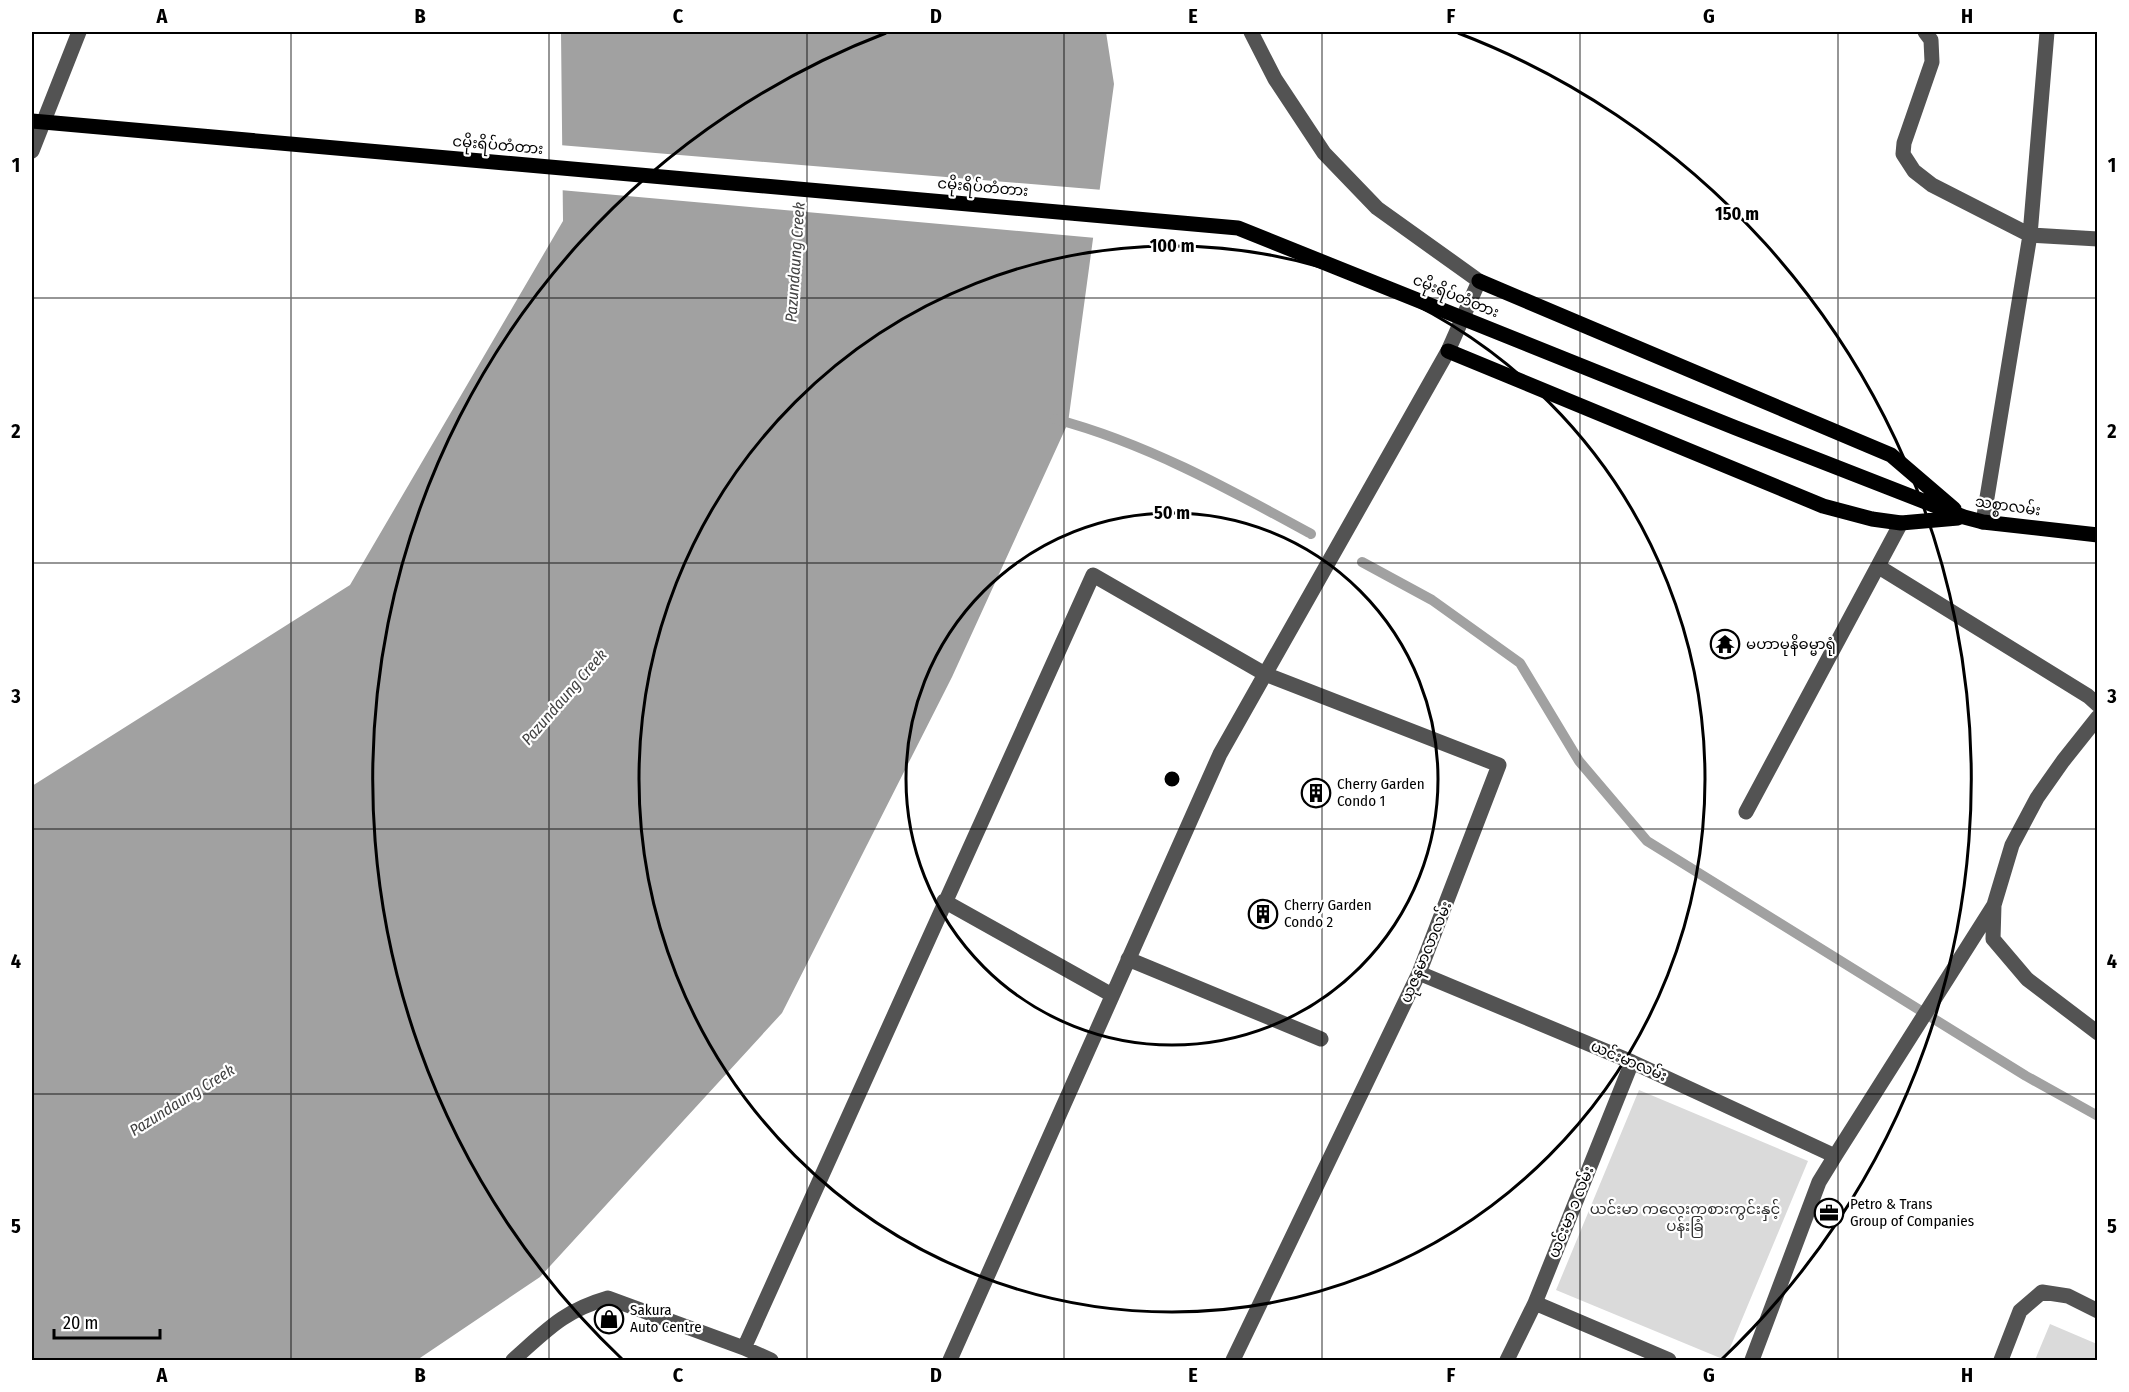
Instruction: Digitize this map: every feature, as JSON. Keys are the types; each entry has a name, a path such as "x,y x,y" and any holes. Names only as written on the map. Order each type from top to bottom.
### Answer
{"main road":[{"name":"ငမိုးရိပ်တံတား","path":"32,121 1238,228 1883,487"},
{"path":"1479,281 1891,455 1964,517"},
{"path":"1448,351 1823,506 1872,519 1902,523 1964,517"},
{"name":"သစ္စာလမ်း","path":"1883,487 1983,522 2097,535"}],"street":[{"path":"32,151 80,32"},
{"path":"950,1360 1220,754 1448,351 1479,281 1377,208 1324,153 1275,79 1251,32"},
{"path":"1925,32 1930,40 1932,62 1904,143 1903,154 1907,163 1932,185 2030,235 2097,239"},
{"path":"1983,522 2030,235 2047,32"},
{"path":"1746,812 1902,523"},
{"path":"1879,567 2088,696 2097,705"},
{"path":"744,1348 1093,575 1265,674"},
{"name":"ယုဇနမာလာလမ်း","path":"1233,1360 1419,973 1499,765 1265,674"},
{"path":"2097,717 2037,798 2012,845 1994,905 1993,939 2027,979 2097,1033"},
{"path":"945,901 1112,995"},
{"path":"1752,1360 1819,1182 1994,905"},
{"path":"1128,959 1321,1039"},
{"name":"ယင်းမာလမ်း","path":"1419,973 1632,1062 1835,1156"},
{"name":"ယင်းမာ ၁ လမ်း","path":"1507,1360 1534,1303 1632,1062"},
{"path":"2001,1360 2020,1311 2042,1292 2068,1296 2097,1311"},
{"path":"513,1360 561,1318 585,1305 609,1298 771,1360"},
{"path":"1534,1303 1669,1360"}],"green space":[{"name":"ယင်းမာ ကလေးကစားကွင်းနှင့် ပန်းခြံ","path":"1639,1090 1808,1161 1725,1360 1556,1290"},
{"path":"2050,1324 2097,1344 2097,1360 2035,1360"}],"water":[{"name":"Pazundaung Creek","path":"561,32 1106,32 1114,84 1068,423 952,677 782,1013 540,1277 417,1360 32,1360 32,786 350,585 563,221"}],"pier":[{"path":"559,145 1103,190 1096,238 560,190"}],"waterway":[{"path":"1055,419 1089,429 1154,454 1218,484 1311,534"},
{"path":"1362,562 1432,600 1520,663 1579,761 1647,841 2026,1076 2098,1116"}],"place":[{"name":"မဟာမုနိဓမ္မာရုံ","path":"1725,644"},
{"name":"Cherry Garden Condo 1","path":"1316,793"},
{"name":"Cherry Garden Condo 2","path":"1263,914"},
{"name":"Petro & Trans Group of Companies","path":"1829,1213"},
{"name":"Sakura Auto Centre","path":"609,1319"}]}
